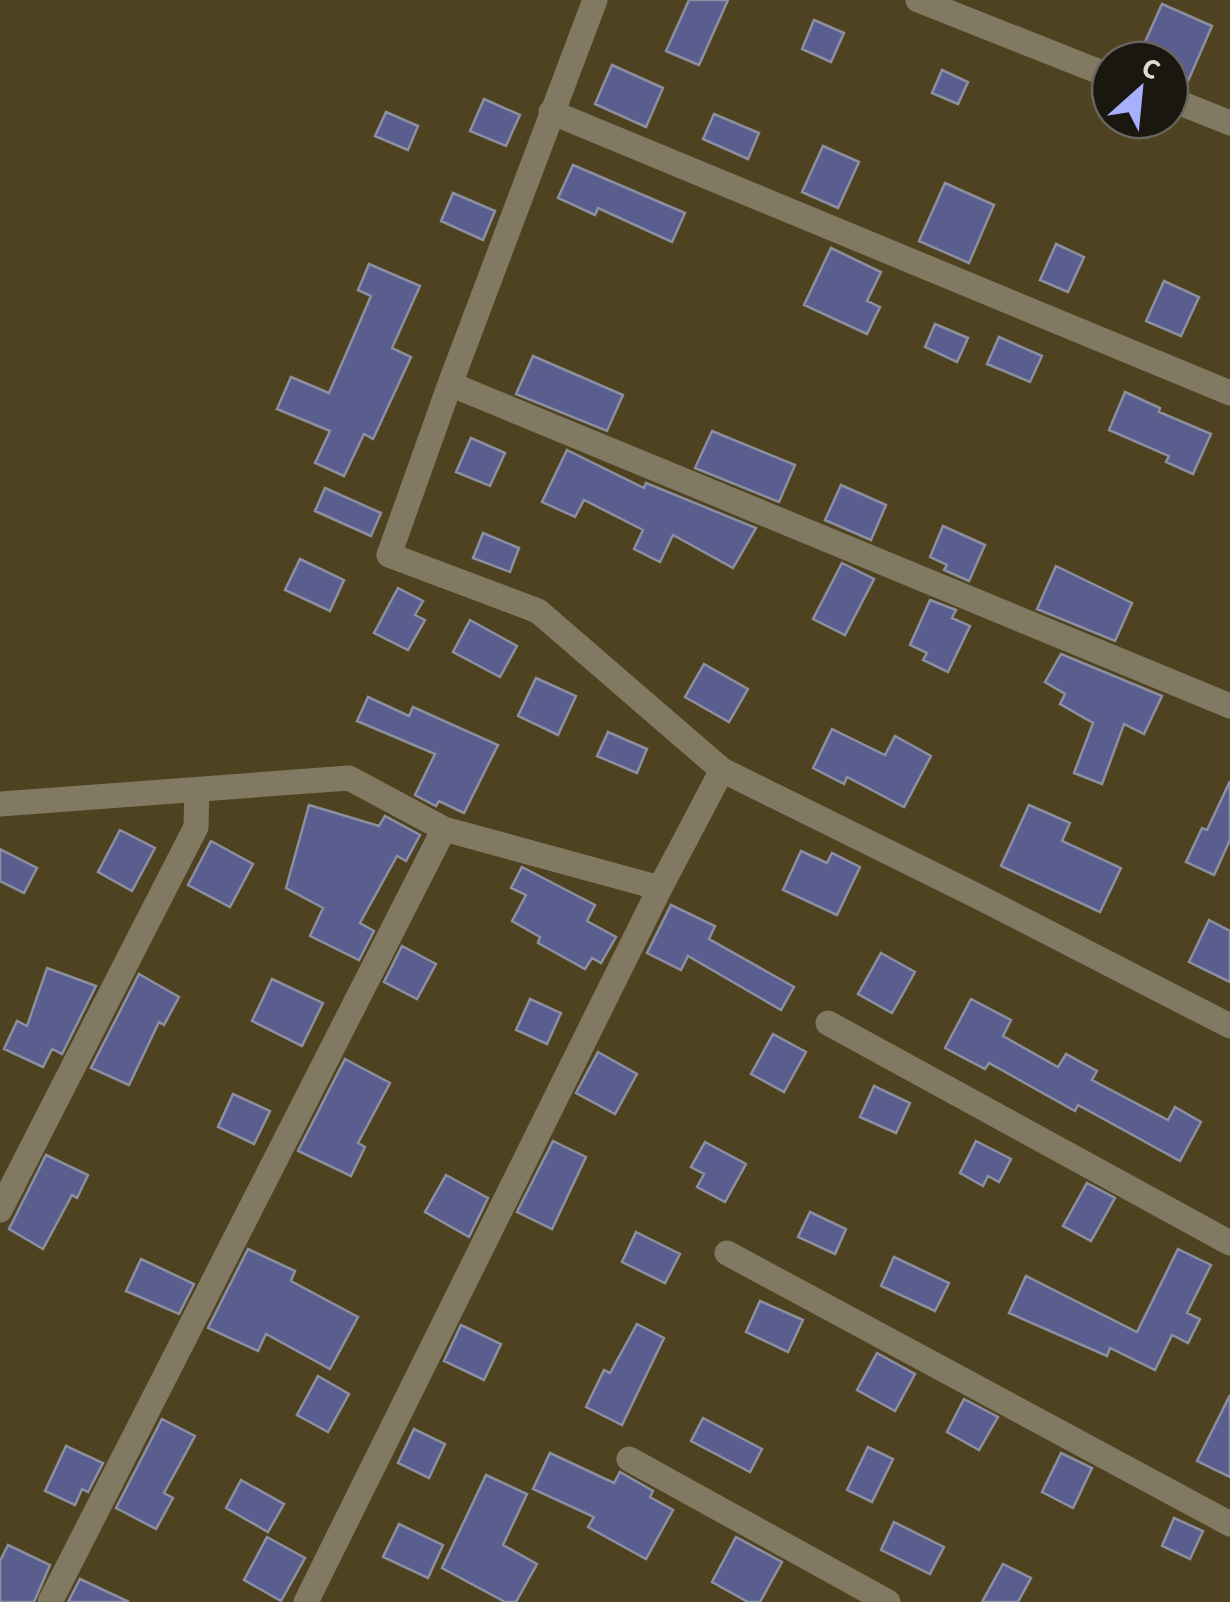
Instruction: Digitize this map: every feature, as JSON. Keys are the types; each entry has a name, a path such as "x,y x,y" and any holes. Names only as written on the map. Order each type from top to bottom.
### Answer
{"lane":[{"path":"595,0 389,555 538,612 722,770 1230,1026"},
{"path":"918,0 1090,68"},
{"path":"1190,108 1230,123"},
{"path":"551,112 1230,393"},
{"path":"450,384 1230,706"},
{"path":"306,1602 722,770"},
{"path":"0,804 348,778 444,829 660,888"},
{"path":"0,1210 196,827 197,790"},
{"path":"50,1602 444,829"},
{"path":"828,1023 1230,1243"},
{"path":"728,1253 1230,1524"},
{"path":"630,1459 888,1602"}],"shaded area":[{"path":"0,0 1230,0 1230,1602 0,1602"}],"building":[{"path":"689,0 728,0 699,65 666,51"},
{"path":"1162,4 1212,26 1190,77 1190,40 1146,40"},
{"path":"814,20 844,33 831,62 802,49"},
{"path":"612,65 663,88 646,127 595,104"},
{"path":"942,70 968,82 958,104 932,93"},
{"path":"484,99 520,115 506,146 470,131"},
{"path":"386,112 418,126 408,150 375,136"},
{"path":"714,114 759,133 748,159 703,139"},
{"path":"823,146 859,162 838,208 802,192"},
{"path":"573,165 685,213 672,242 598,208 595,215 558,198"},
{"path":"945,183 994,205 969,263 919,241"},
{"path":"453,193 495,211 483,240 441,221"},
{"path":"1056,244 1084,257 1068,292 1040,280"},
{"path":"831,248 881,272 867,301 880,307 867,334 804,305"},
{"path":"369,264 420,286 392,348 411,357 373,439 364,434 344,476 315,463 330,431 277,409 291,377 329,393 371,296 358,290"},
{"path":"1164,281 1199,297 1181,336 1146,321"},
{"path":"935,324 968,338 957,362 925,347"},
{"path":"999,337 1042,356 1030,382 987,364"},
{"path":"533,356 623,395 607,431 516,394"},
{"path":"1125,392 1160,408 1159,412 1211,434 1193,474 1166,462 1169,456 1109,430"},
{"path":"712,431 795,465 779,502 695,468"},
{"path":"471,438 505,453 490,486 456,472"},
{"path":"567,450 644,488 646,483 756,528 733,568 673,535 660,562 634,549 643,530 584,500 575,517 542,502"},
{"path":"841,485 886,505 871,540 825,520"},
{"path":"325,488 381,513 371,536 315,511"},
{"path":"943,526 985,545 969,581 944,570 947,565 930,557"},
{"path":"483,533 519,548 510,572 473,558"},
{"path":"300,559 344,580 330,611 285,590"},
{"path":"842,563 874,579 845,635 813,619"},
{"path":"1056,566 1132,603 1115,641 1037,609"},
{"path":"398,588 423,601 415,615 425,620 408,650 374,633"},
{"path":"930,600 956,610 952,618 970,626 948,672 923,660 927,653 910,645"},
{"path":"470,620 517,646 500,677 453,652"},
{"path":"1061,654 1162,696 1144,734 1124,724 1102,784 1074,773 1093,723 1060,704 1065,694 1045,682"},
{"path":"704,664 748,689 729,722 685,697"},
{"path":"536,678 576,696 558,735 518,716"},
{"path":"368,697 409,716 413,707 498,745 464,813 439,801 436,806 415,795 435,754 357,721"},
{"path":"832,729 885,755 895,736 931,756 904,807 847,777 844,784 813,768"},
{"path":"608,732 647,749 637,773 597,756"},
{"path":"1230,781 1230,840 1214,875 1186,862 1202,828 1207,830"},
{"path":"309,805 379,826 385,816 420,835 406,861 397,856 360,923 374,931 359,960 310,936 323,908 286,888"},
{"path":"1029,805 1070,823 1062,841 1121,868 1100,912 1001,866"},
{"path":"120,830 155,848 132,891 98,872"},
{"path":"211,841 253,864 230,907 188,885"},
{"path":"0,849 37,868 24,893 0,881"},
{"path":"801,851 827,863 832,853 860,867 837,915 783,890"},
{"path":"522,867 595,905 587,921 616,937 601,963 592,958 585,969 538,943 540,937 512,921 526,895 511,888"},
{"path":"671,905 715,926 709,939 794,987 781,1010 688,956 681,970 647,953"},
{"path":"1209,920 1230,931 1230,982 1189,962"},
{"path":"402,946 436,964 417,999 384,982"},
{"path":"881,953 915,972 892,1013 858,994"},
{"path":"47,968 96,986 62,1054 52,1049 43,1067 4,1049 17,1021 27,1026"},
{"path":"139,974 179,997 164,1025 159,1022 129,1085 91,1068"},
{"path":"272,979 323,1003 302,1046 252,1021"},
{"path":"530,999 561,1013 547,1044 516,1030"},
{"path":"971,999 1011,1020 1003,1036 1058,1067 1066,1054 1097,1071 1092,1080 1168,1120 1175,1107 1201,1122 1180,1161 1078,1105 1075,1111 989,1063 985,1069 945,1048"},
{"path":"773,1034 806,1052 784,1092 751,1074"},
{"path":"598,1052 637,1074 615,1114 576,1093"},
{"path":"345,1059 390,1083 358,1143 365,1147 351,1176 298,1151"},
{"path":"874,1086 910,1103 896,1133 860,1117"},
{"path":"233,1094 270,1111 254,1144 218,1127"},
{"path":"553,1141 586,1157 552,1229 517,1212"},
{"path":"976,1141 1011,1159 999,1182 988,1176 983,1186 960,1173"},
{"path":"705,1142 746,1164 725,1202 697,1187 704,1174 691,1167"},
{"path":"46,1155 88,1175 77,1198 72,1195 43,1249 9,1229"},
{"path":"446,1175 488,1198 469,1237 425,1212"},
{"path":"1087,1183 1115,1198 1091,1241 1063,1226"},
{"path":"810,1212 846,1229 835,1254 798,1237"},
{"path":"636,1232 680,1254 665,1283 622,1262"},
{"path":"248,1249 295,1271 291,1281 358,1317 330,1369 266,1334 258,1351 208,1328"},
{"path":"1178,1249 1211,1265 1187,1313 1200,1319 1188,1343 1172,1335 1155,1370 1110,1348 1107,1356 1009,1313 1026,1276 1137,1332"},
{"path":"894,1257 949,1283 935,1311 881,1286"},
{"path":"141,1259 194,1284 179,1314 126,1291"},
{"path":"760,1301 803,1320 788,1352 746,1332"},
{"path":"637,1324 664,1338 622,1425 586,1407 604,1370 610,1373"},
{"path":"461,1325 501,1344 484,1380 444,1361"},
{"path":"877,1353 915,1374 895,1411 857,1390"},
{"path":"318,1376 349,1394 328,1432 297,1415"},
{"path":"1230,1395 1230,1477 1197,1461"},
{"path":"964,1399 998,1417 979,1450 947,1432"},
{"path":"703,1418 762,1449 750,1472 691,1441"},
{"path":"162,1419 195,1436 164,1493 173,1498 156,1529 116,1508"},
{"path":"414,1429 445,1444 429,1478 398,1463"},
{"path":"66,1446 103,1463 88,1492 82,1489 75,1505 45,1491"},
{"path":"868,1447 893,1459 872,1502 847,1490"},
{"path":"550,1453 614,1483 620,1472 653,1491 650,1497 673,1510 646,1559 588,1527 594,1517 533,1489"},
{"path":"1061,1453 1092,1468 1073,1508 1042,1492"},
{"path":"486,1475 527,1494 503,1545 537,1564 516,1602 505,1602 442,1568"},
{"path":"241,1480 284,1504 268,1532 226,1508"},
{"path":"1174,1518 1203,1531 1190,1559 1162,1546"},
{"path":"894,1522 944,1547 930,1574 881,1550"},
{"path":"399,1524 443,1545 428,1578 383,1557"},
{"path":"267,1537 305,1558 281,1601 244,1580"},
{"path":"736,1537 782,1562 760,1602 748,1602 712,1582"},
{"path":"8,1545 50,1565 34,1602 0,1602 0,1561"},
{"path":"1003,1564 1031,1578 1018,1602 982,1602"},
{"path":"80,1579 129,1602 68,1602"}]}
